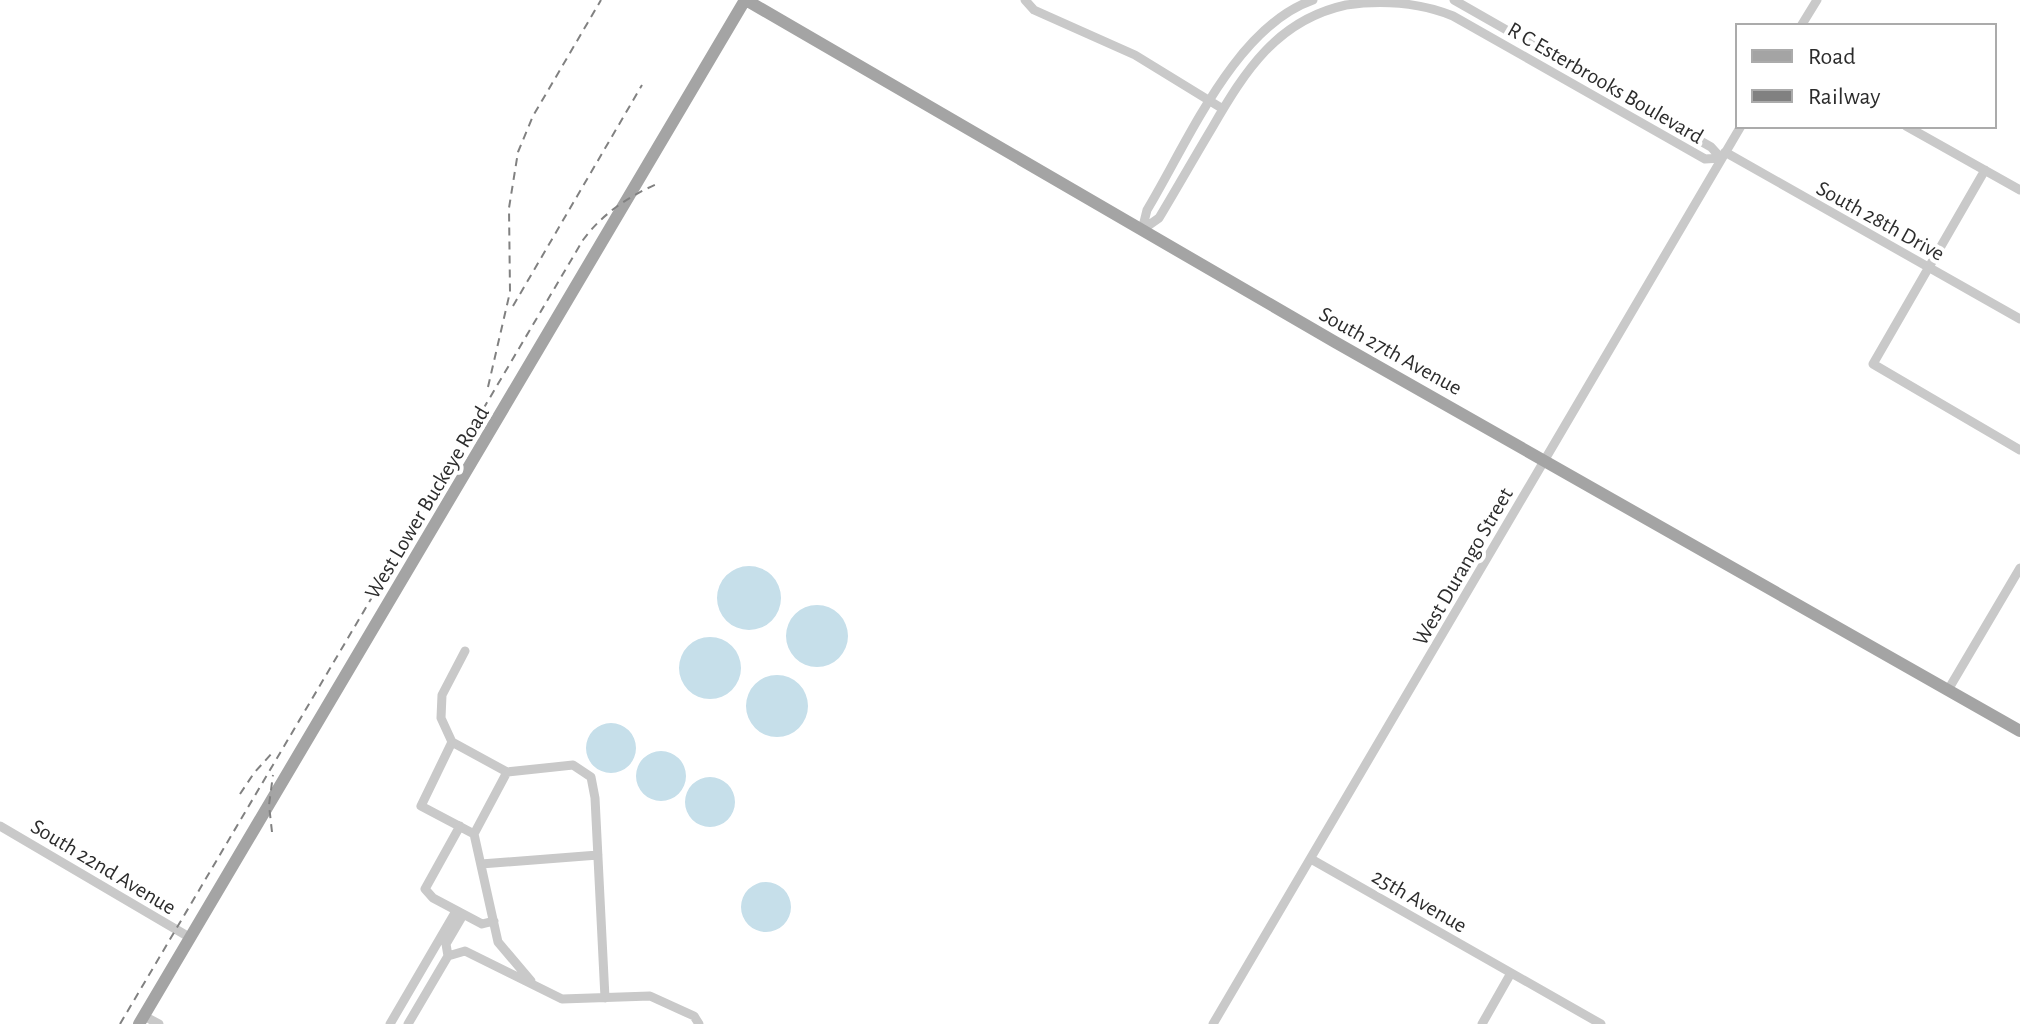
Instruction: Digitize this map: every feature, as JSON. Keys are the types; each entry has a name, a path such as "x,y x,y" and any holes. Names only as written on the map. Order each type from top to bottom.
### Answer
{"main road":[{"name":"South 27th Avenue","path":"745,0 2020,731"},
{"name":"West Lower Buckeye Road","path":"141,1020 745,0"}],"street":[{"path":"1025,0 1034,10 1135,55 1223,109"},
{"name":"R C Esterbrooks Boulevard","path":"1142,230 1159,218 1223,109 1259,55 1274,40 1311,16 1339,7 1376,1 1393,0 1428,6 1466,22 1702,158 1723,155"},
{"name":"R C Esterbrooks Boulevard","path":"1454,0 1723,155"},
{"path":"1802,24 1817,0"},
{"path":"1142,230 1147,210 1211,101 1250,42 1275,20 1307,1 1311,16"},
{"name":"West Durango Street","path":"1213,1024 1740,128"},
{"path":"1910,128 2020,190"},
{"name":"South 28th Drive","path":"1723,155 2020,319"},
{"path":"1985,170 1873,364 2020,450"},
{"path":"1948,690 2020,568"},
{"path":"465,651 442,695 441,718 452,742 507,772 573,765 591,777 595,798 605,998"},
{"path":"452,742 421,806 474,834"},
{"path":"507,772 474,834 498,942 536,987"},
{"name":"South 22nd Avenue","path":"0,826 189,937"},
{"path":"460,826 425,889 433,898 482,924 494,921"},
{"path":"481,864 598,855"},
{"name":"25th Avenue","path":"1311,859 1601,1024"},
{"path":"408,1024 448,956 446,944 460,913"},
{"path":"390,1024 460,913"},
{"path":"448,956 465,951 562,999 650,996 694,1016 699,1024"},
{"path":"1482,1024 1511,973"},
{"path":"141,1020 159,1024"}],"water":[{"path":"743,566 755,566 772,575 779,586 779,610 772,621 755,630 743,630 731,625 722,616 717,604 717,592 722,580 731,571"},
{"path":"811,605 823,605 839,614 846,624 846,648 839,658 823,667 811,667 791,653 786,642 786,630 800,610"},
{"path":"710,637 722,639 732,646 739,656 739,680 732,690 722,697 710,699 698,697 688,690 681,680 679,668 681,656 688,646 698,639"},
{"path":"771,675 783,675 799,684 806,694 806,718 799,728 783,737 771,737 751,723 746,712 746,700 760,680"},
{"path":"611,723 629,730 636,748 629,766 611,773 593,766 586,748 593,730"},
{"path":"661,751 679,758 686,776 679,794 661,801 643,794 636,776 643,758"},
{"path":"710,777 728,784 735,802 728,820 710,827 692,820 685,802 692,784"},
{"path":"766,882 784,889 791,907 784,925 766,932 748,925 741,907 748,889"}],"railway":[{"path":"488,387 510,292 509,208 518,152 533,116 601,0"},
{"path":"513,306 642,85"},
{"path":"120,1024 583,240 617,207 657,184"},
{"path":"240,794 273,752"},
{"path":"272,832 269,805 273,775"}]}
